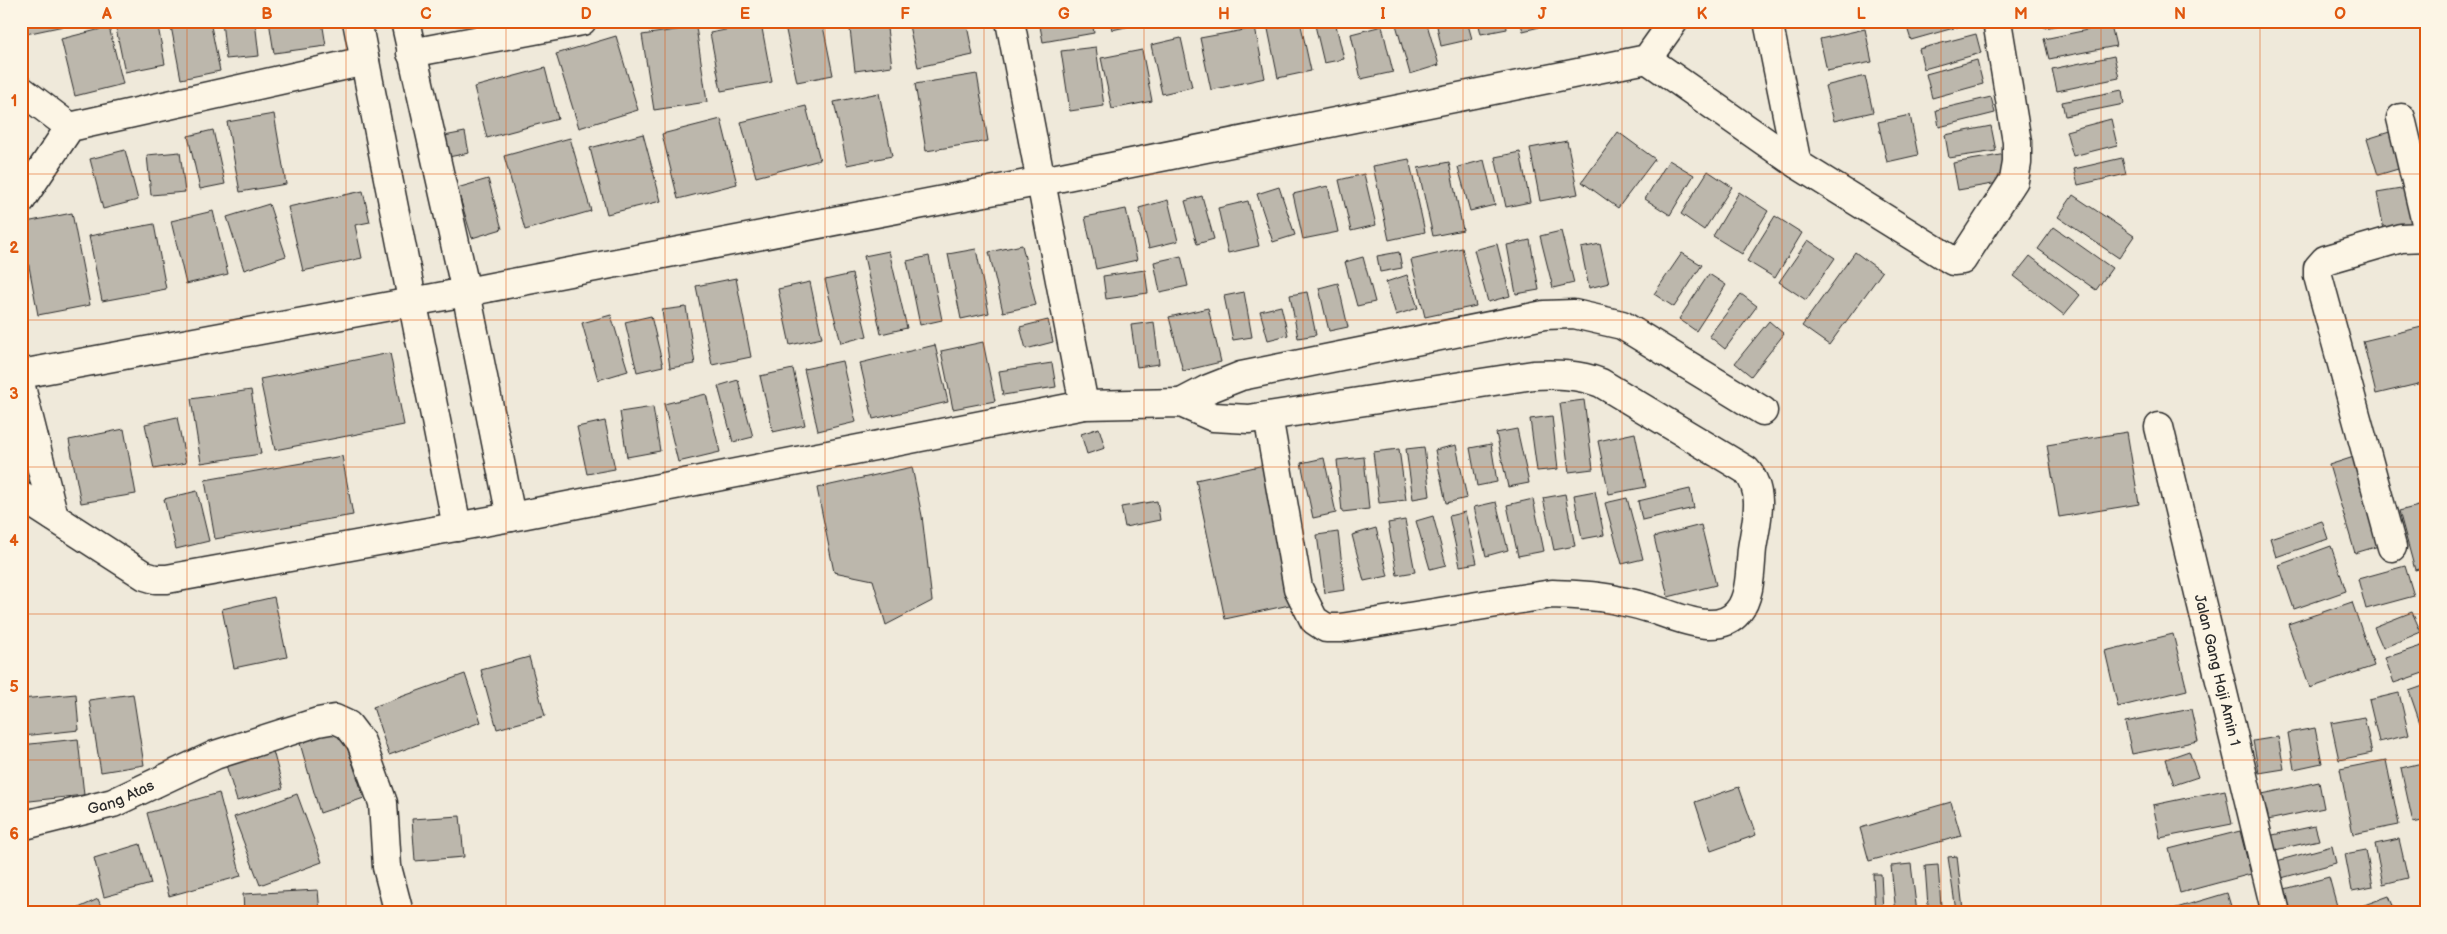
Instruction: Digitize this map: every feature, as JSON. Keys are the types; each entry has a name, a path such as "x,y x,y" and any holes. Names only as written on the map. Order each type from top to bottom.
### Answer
{"street":[{"path":"357,21 457,527"},
{"path":"405,21 466,292 511,518"},
{"path":"411,53 582,21"},
{"path":"1010,21 1084,405"},
{"path":"21,374 466,292 1042,181 1647,59 1674,21"},
{"path":"1768,21 1797,164"},
{"path":"1647,59 1797,164 1952,261 1962,260 2014,180 2017,164 2017,142 1998,21"},
{"path":"21,200 70,127 365,61"},
{"path":"21,90 70,127"},
{"path":"2401,118 2426,223"},
{"path":"2392,547 2318,276 2318,268 2325,260 2401,238 2426,237"},
{"path":"1182,403 1208,389 1241,376 1544,315 1574,314 1622,325 1763,411"},
{"path":"21,496 145,576 155,579 511,518 1084,405 1182,403 1213,417 1249,419 1268,416 1533,375 1560,374 1601,383 1738,465 1752,476 1756,484 1758,510 1746,598 1739,611 1729,620 1712,623 1678,618 1648,607 1612,599 1585,595 1552,594 1341,628 1326,628 1314,620 1298,588 1268,416"},
{"path":"21,387 54,517"},
{"name":"Jalan Gang Haji Amin 1","path":"2159,427 2276,913"},
{"name":"Gang Atas","path":"21,826 114,802 215,755 318,722 335,719 348,725 361,742 383,803 387,867 399,913"}],"building":[{"path":"21,21 72,21 73,24 21,35"},
{"path":"127,21 157,21 165,64 125,72 115,24"},
{"path":"170,21 210,21 220,71 181,79"},
{"path":"222,21 255,21 259,56 226,59"},
{"path":"269,21 322,21 326,46 274,53"},
{"path":"784,21 822,21 833,75 797,82"},
{"path":"849,21 886,21 892,66 855,71"},
{"path":"908,21 966,21 973,55 918,67"},
{"path":"1039,21 1092,21 1094,33 1043,42"},
{"path":"1110,21 1153,21 1112,30"},
{"path":"1278,21 1300,21 1311,71 1278,78 1267,24"},
{"path":"1314,21 1335,21 1344,59 1324,63"},
{"path":"1395,21 1426,21 1439,65 1410,74"},
{"path":"1436,21 1467,21 1472,39 1441,46"},
{"path":"1478,21 1506,21 1507,29 1481,34"},
{"path":"1520,21 1552,21 1552,24 1523,31"},
{"path":"1811,21 1838,21 1811,25"},
{"path":"1905,21 1975,21 1975,22 1911,40"},
{"path":"2043,21 2078,21 2045,28"},
{"path":"761,23 772,82 721,91 710,33"},
{"path":"2111,25 2116,46 2049,59 2044,39"},
{"path":"1382,26 1393,72 1361,79 1351,34"},
{"path":"109,27 123,84 75,96 61,39"},
{"path":"696,27 707,102 654,110 642,35"},
{"path":"1255,28 1265,78 1211,90 1200,38"},
{"path":"1865,29 1872,62 1827,71 1820,39"},
{"path":"1976,34 1981,53 1924,69 1919,49"},
{"path":"616,36 638,110 579,128 556,54"},
{"path":"1181,38 1192,87 1162,94 1151,45"},
{"path":"1096,47 1104,106 1070,111 1061,51"},
{"path":"1142,50 1152,101 1112,109 1101,58"},
{"path":"2114,56 2119,78 2057,91 2052,69"},
{"path":"1977,60 1983,84 1932,98 1926,74"},
{"path":"545,68 558,119 487,138 474,87"},
{"path":"977,74 988,141 926,151 915,84"},
{"path":"1865,76 1873,112 1834,121 1825,86"},
{"path":"2122,90 2124,104 2065,116 2062,102"},
{"path":"879,93 892,156 847,165 834,102"},
{"path":"1991,97 1995,113 1939,127 1936,110"},
{"path":"806,106 820,160 756,177 741,122"},
{"path":"274,114 286,184 240,192 227,122"},
{"path":"1910,115 1918,155 1887,162 1878,122"},
{"path":"721,119 737,184 678,199 662,134"},
{"path":"2111,119 2117,145 2073,156 2066,131"},
{"path":"1991,126 1996,151 1949,158 1945,135"},
{"path":"213,130 225,184 200,189 188,136"},
{"path":"2396,130 2408,166 2378,175 2367,139"},
{"path":"465,132 469,153 443,158 439,137"},
{"path":"1618,132 1655,159 1618,208 1582,182"},
{"path":"643,134 661,201 607,214 590,148"},
{"path":"570,138 591,211 525,230 504,156"},
{"path":"1567,141 1578,194 1540,201 1530,148"},
{"path":"125,150 138,200 103,209 90,159"},
{"path":"180,152 185,192 151,195 147,155"},
{"path":"1520,152 1530,202 1506,207 1495,157"},
{"path":"2006,154 2010,181 1958,190 1953,163"},
{"path":"2122,158 2126,174 2078,185 2074,169"},
{"path":"1409,159 1425,232 1389,240 1373,166"},
{"path":"1484,160 1495,205 1470,211 1458,167"},
{"path":"1669,160 1694,175 1670,215 1645,199"},
{"path":"1449,162 1463,230 1433,236 1418,168"},
{"path":"1708,171 1732,187 1704,230 1681,214"},
{"path":"1364,174 1376,225 1351,231 1339,180"},
{"path":"488,179 502,229 472,238 457,188"},
{"path":"1328,186 1338,232 1303,239 1293,194"},
{"path":"1279,187 1295,235 1273,242 1257,194"},
{"path":"2407,188 2414,224 2384,230 2377,193"},
{"path":"363,191 370,222 355,225 362,258 303,271 288,207"},
{"path":"1739,192 1768,211 1742,254 1713,236"},
{"path":"2073,195 2134,236 2119,258 2058,217"},
{"path":"1202,196 1214,239 1197,244 1185,201"},
{"path":"1168,200 1178,241 1149,248 1139,208"},
{"path":"1248,201 1259,246 1228,253 1218,208"},
{"path":"269,204 286,256 244,270 227,217"},
{"path":"1126,209 1137,260 1096,269 1085,217"},
{"path":"213,211 228,274 186,284 171,221"},
{"path":"72,213 90,305 38,315 21,223"},
{"path":"1775,216 1802,233 1775,278 1747,261"},
{"path":"154,224 166,289 102,301 89,236"},
{"path":"2054,227 2112,268 2096,290 2038,249"},
{"path":"1561,231 1574,283 1553,288 1540,236"},
{"path":"1530,240 1539,290 1516,294 1507,245"},
{"path":"1808,240 1835,258 1806,300 1779,282"},
{"path":"1497,244 1510,296 1488,302 1474,250"},
{"path":"1600,244 1609,283 1589,288 1581,248"},
{"path":"1022,245 1036,305 1003,312 989,252"},
{"path":"1462,248 1476,306 1425,317 1411,260"},
{"path":"976,249 989,313 961,319 948,254"},
{"path":"889,251 907,328 881,334 864,256"},
{"path":"1399,252 1402,268 1380,272 1377,256"},
{"path":"1855,252 1882,272 1829,345 1802,326"},
{"path":"1682,253 1702,265 1674,307 1654,294"},
{"path":"929,256 942,320 920,325 907,261"},
{"path":"1181,256 1188,286 1160,292 1154,262"},
{"path":"2030,256 2080,295 2064,315 2014,276"},
{"path":"1363,257 1375,302 1357,306 1345,262"},
{"path":"1145,270 1148,293 1106,299 1103,276"},
{"path":"852,274 867,336 841,343 825,280"},
{"path":"1709,274 1726,285 1696,331 1679,319"},
{"path":"1407,275 1418,308 1396,315 1386,282"},
{"path":"736,278 751,357 712,365 696,286"},
{"path":"810,282 822,338 790,345 778,289"},
{"path":"1338,283 1348,327 1329,331 1319,288"},
{"path":"1244,292 1252,337 1233,340 1224,296"},
{"path":"1307,292 1316,335 1298,338 1290,295"},
{"path":"1741,294 1757,306 1725,349 1709,336"},
{"path":"1281,306 1288,335 1268,340 1260,311"},
{"path":"686,307 695,364 670,368 662,310"},
{"path":"1208,308 1221,362 1183,371 1169,317"},
{"path":"611,315 628,371 598,380 582,323"},
{"path":"651,316 663,366 637,372 625,322"},
{"path":"1048,320 1053,342 1026,349 1020,327"},
{"path":"1769,321 1784,334 1751,376 1735,363"},
{"path":"1154,322 1159,364 1137,367 1131,325"},
{"path":"2426,326 2426,382 2376,394 2363,341"},
{"path":"983,342 995,401 953,409 941,351"},
{"path":"935,345 948,402 873,419 860,363"},
{"path":"390,353 404,425 275,450 260,379"},
{"path":"842,361 856,422 818,431 804,369"},
{"path":"1052,363 1056,387 1003,395 999,371"},
{"path":"793,369 805,425 773,432 760,376"},
{"path":"738,380 753,437 733,442 718,386"},
{"path":"251,390 261,454 201,463 191,399"},
{"path":"706,394 720,452 678,462 664,404"},
{"path":"1584,400 1593,469 1569,472 1560,403"},
{"path":"653,407 660,451 627,457 620,412"},
{"path":"1552,416 1558,469 1537,471 1530,419"},
{"path":"177,417 186,463 154,469 145,424"},
{"path":"605,421 615,469 587,474 577,427"},
{"path":"1099,428 1105,448 1087,454 1081,434"},
{"path":"124,429 136,494 81,503 69,440"},
{"path":"1517,429 1529,483 1508,487 1496,433"},
{"path":"2127,432 2139,504 2059,517 2047,445"},
{"path":"1635,433 1646,487 1609,494 1598,441"},
{"path":"1491,444 1497,482 1477,486 1470,448"},
{"path":"1456,445 1467,498 1446,503 1435,450"},
{"path":"1424,447 1430,496 1413,499 1406,449"},
{"path":"1399,449 1406,500 1379,503 1373,452"},
{"path":"2363,454 2389,543 2355,553 2329,465"},
{"path":"342,456 353,515 215,539 205,480"},
{"path":"1364,457 1369,509 1342,512 1337,460"},
{"path":"1324,458 1336,513 1313,518 1301,463"},
{"path":"1264,465 1294,604 1225,619 1196,480"},
{"path":"912,467 922,516 932,601 886,625 873,580 834,572 817,488"},
{"path":"1690,489 1694,508 1642,520 1638,501"},
{"path":"197,491 209,541 176,549 164,499"},
{"path":"1595,491 1604,535 1582,539 1574,495"},
{"path":"1565,494 1575,546 1554,550 1543,498"},
{"path":"1627,498 1643,559 1622,564 1605,503"},
{"path":"1533,499 1544,551 1518,556 1507,505"},
{"path":"1157,501 1160,520 1125,527 1121,507"},
{"path":"1496,502 1508,550 1486,556 1474,507"},
{"path":"2426,504 2426,567 2415,570 2399,511"},
{"path":"1465,512 1477,563 1460,566 1449,516"},
{"path":"1433,516 1446,565 1430,569 1416,521"},
{"path":"1405,520 1415,572 1397,575 1388,523"},
{"path":"2322,521 2328,539 2276,557 2270,538"},
{"path":"1701,525 1716,585 1668,597 1654,537"},
{"path":"1376,528 1388,576 1364,581 1352,535"},
{"path":"1338,532 1345,590 1325,593 1317,535"},
{"path":"2331,546 2346,591 2294,609 2279,565"},
{"path":"2405,566 2414,596 2366,609 2358,579"},
{"path":"274,597 287,657 234,668 222,609"},
{"path":"2352,602 2374,666 2310,688 2288,624"},
{"path":"2412,612 2421,632 2383,648 2374,627"},
{"path":"2173,634 2187,690 2118,707 2105,651"},
{"path":"2424,645 2426,672 2394,683 2385,658"},
{"path":"529,657 545,716 497,729 481,670"},
{"path":"465,674 481,722 389,755 373,707"},
{"path":"2426,685 2426,722 2420,723 2409,691"},
{"path":"2399,693 2409,735 2379,742 2369,700"},
{"path":"76,694 79,730 23,736 21,699"},
{"path":"133,694 144,765 101,772 89,700"},
{"path":"2191,709 2198,741 2132,754 2125,722"},
{"path":"2364,717 2372,753 2339,760 2331,723"},
{"path":"2315,728 2322,763 2294,769 2288,733"},
{"path":"342,731 364,798 320,813 299,740"},
{"path":"2278,737 2284,769 2259,773 2253,741"},
{"path":"78,739 84,795 21,802 21,745"},
{"path":"273,751 283,788 237,801 226,765"},
{"path":"2189,751 2198,777 2174,785 2166,759"},
{"path":"2386,760 2399,825 2353,834 2340,769"},
{"path":"2426,762 2426,820 2413,823 2401,768"},
{"path":"2319,782 2324,808 2268,820 2262,794"},
{"path":"1739,787 1756,835 1711,851 1695,802"},
{"path":"2225,790 2232,824 2160,838 2153,805"},
{"path":"219,793 241,876 169,896 147,813"},
{"path":"297,794 322,862 260,885 234,817"},
{"path":"1951,802 1961,836 1869,861 1860,828"},
{"path":"460,816 464,857 415,861 412,819"},
{"path":"2315,826 2319,840 2271,851 2268,836"},
{"path":"2240,831 2251,874 2180,893 2169,849"},
{"path":"2399,839 2408,878 2383,884 2375,844"},
{"path":"140,844 151,884 104,897 94,858"},
{"path":"2332,846 2336,863 2278,879 2273,862"},
{"path":"2366,850 2373,887 2352,891 2345,854"},
{"path":"1957,856 1963,910 1956,911 1948,857"},
{"path":"1911,864 1917,913 1896,913 1891,866"},
{"path":"1938,865 1941,906 1928,906 1925,866"},
{"path":"1873,874 1881,874 1883,912 1875,913"},
{"path":"2329,877 2337,906 2312,913 2291,913 2285,889"},
{"path":"318,890 320,913 244,913 243,894"},
{"path":"2227,893 2233,913 2174,913 2173,909"},
{"path":"2389,896 2396,913 2342,913"},
{"path":"98,899 104,913 68,913"}]}
